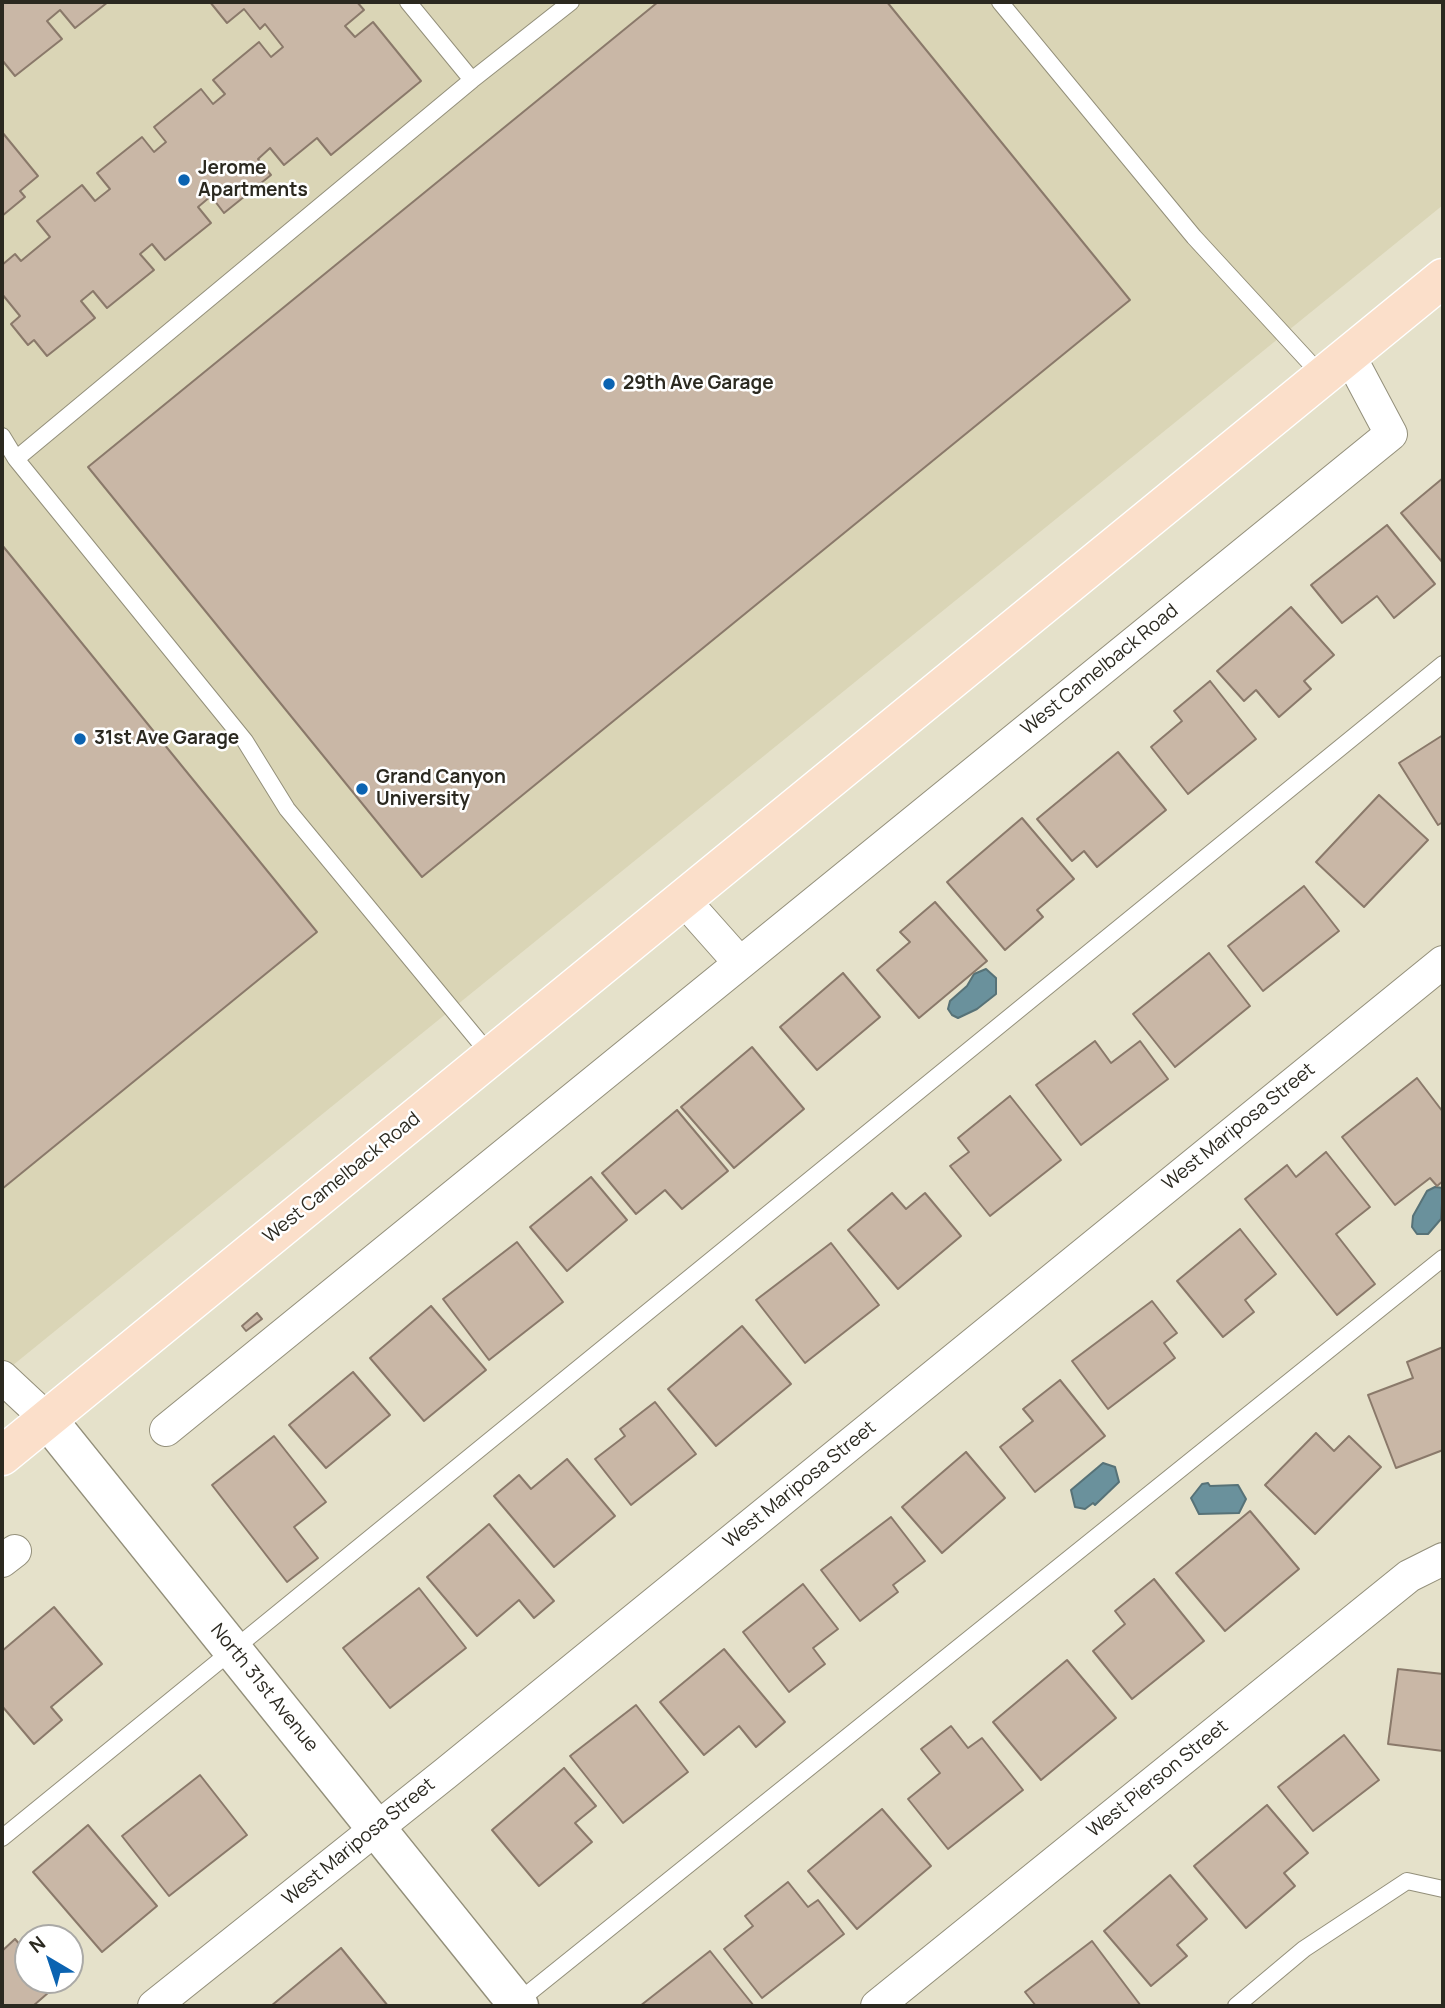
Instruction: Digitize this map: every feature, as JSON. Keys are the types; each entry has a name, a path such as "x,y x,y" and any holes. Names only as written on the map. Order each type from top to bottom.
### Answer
{"main road":[{"name":"West Camelback Road","path":"2,1456 1443,278"}],"street":[{"name":"West Camelback Road","path":"166,1430 738,962 1391,434 1335,366"},
{"path":"682,899 738,962"},
{"name":"West Mariposa Street","path":"154,2006 1443,962"},
{"name":"North 31st Avenue","path":"2,1377 47,1419 377,1828 515,2005"},
{"name":"West Pierson Street","path":"877,2006 1409,1576 1443,1559"}],"lane":[{"path":"408,2 472,80"},
{"path":"16,459 472,80 571,2"},
{"path":"1000,2 1194,237 1335,366"},
{"path":"2,436 16,459 245,741 287,809 491,1056"},
{"path":"2,1838 1443,664"},
{"path":"515,2005 1443,1258"},
{"path":"1236,2006 1304,1950 1407,1881 1443,1889"}],"shaded area":[{"name":"Grand Canyon University","path":"2,2 1443,2 1443,205 2,1374"}],"water":[{"path":"986,969 996,978 996,994 977,1009 958,1018 952,1015 948,1009 950,1001 967,986 974,974"},
{"path":"1435,1187 1443,1188 1441,1219 1428,1234 1417,1234 1412,1227 1413,1216 1427,1191"},
{"path":"1103,1463 1115,1467 1119,1482 1095,1505 1093,1503 1085,1509 1075,1507 1071,1490"},
{"path":"1208,1483 1210,1486 1238,1485 1246,1499 1239,1513 1199,1514 1191,1498 1202,1484"}],"building":[{"path":"2,2 108,2 75,28 60,10 47,21 62,39 15,76 2,60"},
{"name":"Jerome Apartments","path":"210,2 357,2 364,10 345,26 355,37 373,22 421,81 331,155 317,138 284,165 270,148 258,159 271,175 224,213 211,196 198,207 211,223 165,260 152,244 140,254 154,270 107,308 93,291 81,301 95,318 47,356 34,340 28,345 11,324 20,316 2,294 2,265 15,254 21,261 50,237 37,221 82,185 95,201 110,189 97,173 142,137 154,152 166,142 154,127 201,89 213,104 225,94 213,80 259,42 271,57 283,47 265,24 260,29 244,9 227,23"},
{"name":"29th Ave Garage","path":"658,2 887,2 1130,300 422,877 88,467"},
{"path":"2,132 38,176 20,191 25,197 2,216"},
{"path":"1443,478 1443,563 1401,513"},
{"path":"1387,525 1435,584 1394,618 1377,596 1342,623 1311,585"},
{"name":"31st Ave Garage","path":"2,545 317,932 2,1189"},
{"path":"1291,607 1334,655 1304,681 1311,689 1279,717 1256,690 1244,701 1217,671"},
{"path":"1210,681 1256,739 1188,794 1151,747 1182,721 1174,711"},
{"path":"1443,735 1443,822 1438,825 1399,763"},
{"path":"1118,752 1166,810 1097,867 1084,851 1072,861 1037,819"},
{"path":"1379,795 1428,840 1364,907 1316,862"},
{"path":"1022,818 1074,879 1037,910 1043,917 1005,950 947,882"},
{"path":"1304,886 1339,931 1263,991 1228,946"},
{"path":"935,902 987,961 919,1018 877,970 910,942 900,932"},
{"path":"1209,953 1250,1006 1175,1067 1133,1014"},
{"path":"843,973 880,1017 817,1070 780,1027"},
{"path":"1095,1041 1111,1063 1140,1041 1168,1079 1081,1145 1036,1085"},
{"path":"752,1047 804,1109 734,1168 681,1107"},
{"path":"1417,1078 1443,1112 1443,1181 1437,1186 1430,1178 1395,1205 1342,1137"},
{"path":"1010,1096 1061,1160 990,1216 950,1166 969,1152 958,1138"},
{"path":"677,1110 728,1171 682,1209 665,1190 636,1214 602,1173"},
{"path":"1326,1152 1370,1207 1336,1234 1375,1284 1337,1315 1245,1199 1287,1165 1296,1177"},
{"path":"591,1177 627,1220 567,1271 530,1227"},
{"path":"892,1193 906,1209 925,1193 961,1236 898,1289 848,1230"},
{"path":"1240,1229 1276,1274 1245,1300 1254,1312 1223,1337 1177,1281"},
{"path":"517,1242 563,1302 489,1360 443,1299"},
{"path":"831,1243 879,1305 805,1363 756,1300"},
{"path":"1152,1301 1177,1333 1164,1343 1175,1358 1108,1409 1072,1361"},
{"path":"431,1306 486,1370 424,1421 370,1358"},
{"path":"257,1313 262,1319 246,1331 242,1326"},
{"path":"742,1326 791,1384 716,1446 668,1389"},
{"path":"1443,1347 1443,1450 1396,1468 1368,1395 1413,1378 1407,1362"},
{"path":"353,1372 390,1415 326,1468 289,1425"},
{"path":"1060,1380 1105,1436 1035,1492 1000,1447 1033,1421 1023,1409"},
{"path":"655,1402 696,1454 631,1505 595,1459 625,1436 620,1429"},
{"path":"1316,1433 1334,1451 1349,1436 1381,1467 1315,1534 1265,1485"},
{"path":"274,1436 326,1502 294,1527 318,1558 287,1582 212,1485"},
{"path":"966,1452 1005,1498 942,1553 902,1507"},
{"path":"567,1459 615,1516 554,1567 494,1496 519,1475 531,1489"},
{"path":"1250,1511 1299,1569 1225,1631 1176,1573"},
{"path":"891,1517 925,1561 893,1585 898,1592 860,1621 821,1570"},
{"path":"489,1524 554,1601 534,1618 519,1600 477,1636 427,1577"},
{"path":"1154,1579 1204,1641 1132,1699 1093,1651 1125,1624 1115,1611"},
{"path":"803,1584 838,1629 813,1648 825,1664 789,1692 743,1632"},
{"path":"419,1588 466,1648 390,1708 343,1648"},
{"path":"54,1607 102,1664 51,1707 62,1720 34,1744 2,1706 2,1651"},
{"path":"724,1649 785,1722 756,1747 739,1726 704,1755 660,1702"},
{"path":"1067,1660 1116,1718 1041,1780 993,1722"},
{"path":"1398,1669 1443,1674 1443,1751 1388,1744"},
{"path":"636,1705 688,1772 623,1823 570,1756"},
{"path":"951,1726 968,1748 982,1738 1023,1790 948,1849 908,1799 940,1773 921,1749"},
{"path":"1344,1735 1379,1780 1313,1831 1278,1787"},
{"path":"564,1768 596,1806 575,1823 592,1842 539,1886 492,1830"},
{"path":"200,1775 247,1835 169,1896 122,1836"},
{"path":"1267,1805 1308,1853 1284,1873 1295,1886 1246,1928 1194,1866"},
{"path":"882,1809 931,1866 857,1929 808,1871"},
{"path":"88,1825 157,1906 102,1952 84,1931 84,1924 78,1924 33,1872"},
{"path":"1170,1875 1207,1919 1177,1945 1187,1956 1151,1986 1104,1931"},
{"path":"788,1882 808,1907 818,1900 844,1934 762,1998 724,1949 753,1926 745,1916"},
{"path":"14,1940 14,1994 47,1994 33,2006 2,2006 2,1951"},
{"path":"1092,1941 1141,2006 1036,2006 1025,1992"},
{"path":"341,1948 388,2006 271,2006"},
{"path":"710,1951 754,2006 640,2006"}],"place":[{"name":"Jerome Apartments","path":"184,180"},
{"name":"29th Ave Garage","path":"609,384"},
{"name":"31st Ave Garage","path":"80,739"},
{"name":"Grand Canyon University","path":"362,789"}]}
